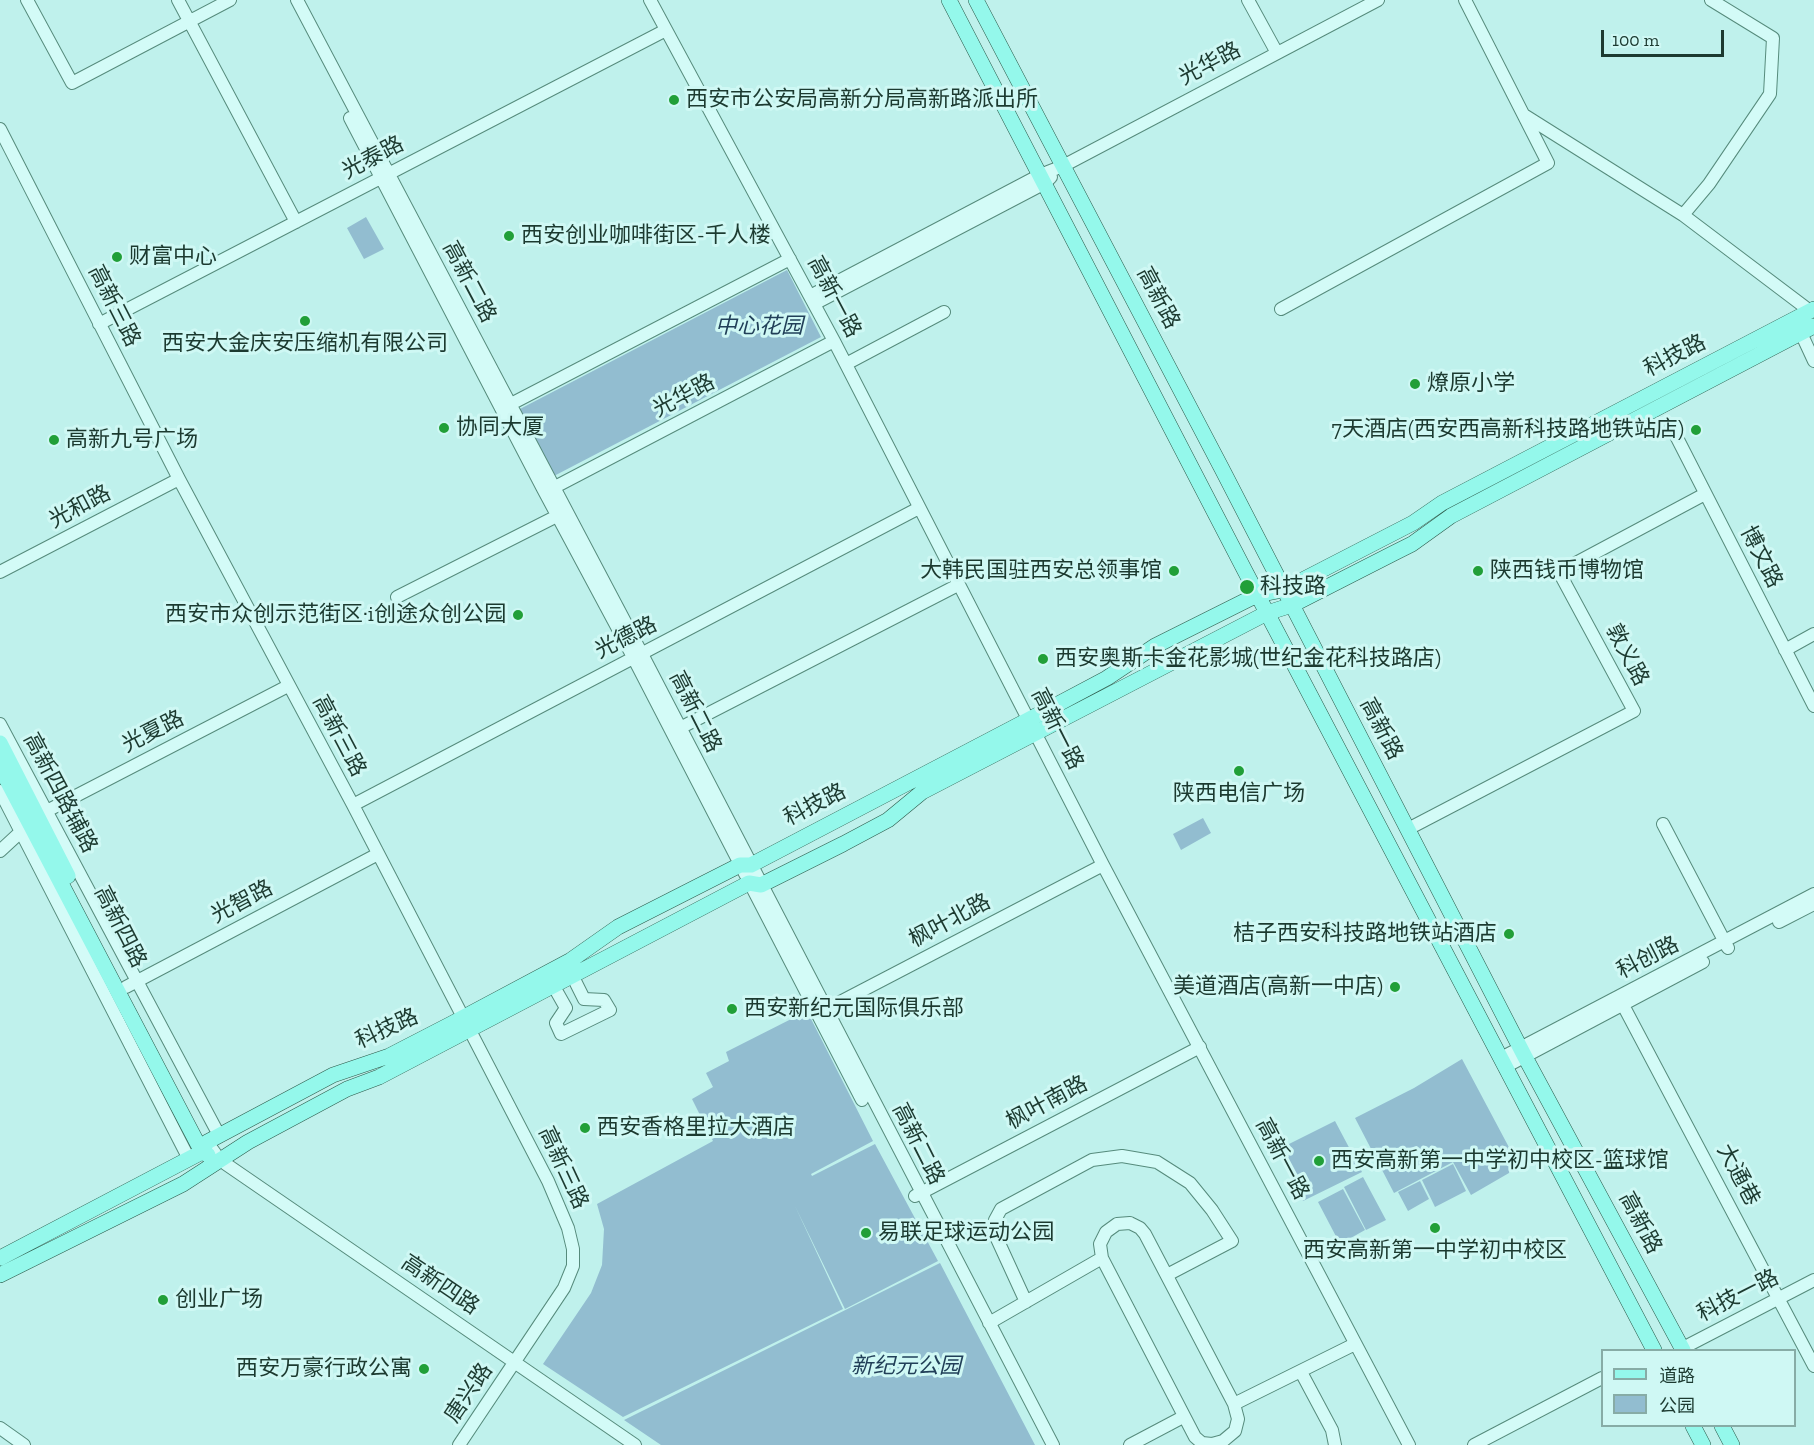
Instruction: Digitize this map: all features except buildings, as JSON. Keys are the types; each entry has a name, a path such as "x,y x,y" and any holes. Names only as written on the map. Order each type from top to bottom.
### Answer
{"main road":[{"name":"高新路","path":"949,0 1257,595 1653,1349"},
{"name":"高新路","path":"976,0 1523,1052 1682,1349"},
{"name":"科技路","path":"0,1258 333,1075 389,1056 553,985 888,820 922,792 1032,727 1155,646 1257,595 1283,590 1413,523 1452,497 1810,320"},
{"name":"科技路","path":"0,1275 183,1184 248,1142 347,1089 379,1077 571,960 618,927 1267,613 1292,606 1412,544 1451,516 1810,320"},
{"name":"高新四路","path":"0,743 34,821 204,1147 220,1160"},
{"name":"高新四路","path":"0,767 131,984 204,1147"},
{"path":"1694,1427 1703,1445"},
{"path":"1723,1427 1732,1445"}],"street":[{"path":"27,0 72,83 230,0"},
{"path":"178,0 297,222"},
{"name":"高新二路","path":"288,0 553,488 1044,1445"},
{"name":"高新二路","path":"297,0 557,516 680,728 745,865"},
{"name":"高新一路","path":"650,0 834,340 1103,865 1409,1445"},
{"path":"1248,0 1277,53"},
{"name":"光华路","path":"812,300 1378,0"},
{"path":"1281,309 1548,163 1465,0"},
{"path":"1683,215 1709,184 1770,94 1773,38 1711,0"},
{"name":"光泰路","path":"99,324 666,30"},
{"path":"1523,115 1683,215 1810,320 1814,360"},
{"name":"高新三路","path":"0,129 179,479 353,805 548,1180 568,1228 573,1249 573,1266 564,1288 514,1364"},
{"path":"509,405 790,259"},
{"path":"846,364 944,312"},
{"name":"光华路","path":"553,488 834,340"},
{"name":"博文路","path":"1671,426 1814,706"},
{"name":"光和路","path":"0,572 179,479"},
{"name":"敦义路","path":"1408,829 1634,711 1559,572 1705,494"},
{"name":"光德路","path":"353,805 919,508"},
{"path":"397,597 557,516"},
{"path":"680,728 958,585"},
{"path":"1785,650 1814,634"},
{"name":"光夏路","path":"0,850 34,821 288,686"},
{"name":"高新四路辅路","path":"0,724 34,821"},
{"path":"0,791 34,821"},
{"path":"1664,824 1726,945"},
{"name":"光智路","path":"131,984 378,854"},
{"name":"枫叶北路","path":"821,1012 1103,865"},
{"name":"科创路","path":"1523,1052 1623,1005 1814,894"},
{"name":"科创路","path":"1503,1063 1726,945 1814,904"},
{"path":"553,985 566,1008 556,1023 561,1034 610,1010 604,1000 584,999 572,975"},
{"name":"大通巷","path":"1623,1005 1814,1366"},
{"name":"枫叶南路","path":"917,1195 1200,1047"},
{"path":"1026,1302 993,1230 995,1220 1001,1209 1092,1160 1122,1156 1157,1162 1190,1183 1232,1240 1167,1275"},
{"name":"高新四路","path":"220,1160 635,1445"},
{"name":"高新二路","path":"917,1195 1053,1445"},
{"path":"1130,1223 1146,1234 1234,1404 1238,1419 1235,1431 1223,1441 1212,1444 1202,1443 1195,1437 1102,1258 1100,1244 1106,1232 1117,1224 1130,1223"},
{"path":"988,1323 1102,1258"},
{"name":"科技一路","path":"1682,1349 1814,1280"},
{"path":"1234,1404 1355,1344"},
{"name":"唐兴路","path":"459,1445 514,1364"},
{"path":"1301,1372 1332,1430 1335,1445"},
{"path":"1474,1445 1601,1379"},
{"path":"1130,1445 1184,1417"},
{"path":"0,1428 24,1445"}],"green space":[{"path":"366,217 384,249 364,259 347,228"},
{"name":"中心花园","path":"787,270 821,337 552,477 518,410"},
{"path":"1203,818 1211,833 1181,850 1173,834"},
{"path":"807,1011 873,1141 811,1174 812,1176 875,1144 938,1261 845,1309 795,1206 843,1309 623,1417 543,1364 591,1293 602,1265 604,1229 597,1204 713,1141 692,1099 713,1087 706,1073 729,1061 726,1052"},
{"path":"1462,1059 1512,1153 1509,1173 1471,1195 1453,1162 1394,1193 1355,1118 1414,1088"},
{"name":"西安高新第一中学初中校区-篮球馆","path":"1335,1121 1362,1172 1303,1201 1277,1150"},
{"path":"1453,1164 1466,1191 1435,1207 1422,1180"},
{"path":"1363,1177 1386,1220 1366,1230 1344,1187"},
{"path":"1420,1181 1429,1199 1408,1211 1398,1192"},
{"path":"1343,1189 1365,1230 1340,1244 1318,1202"},
{"name":"新纪元公园","path":"940,1263 1035,1445 661,1445 624,1420"}],"place":[{"name":"西安市公安局高新分局高新路派出所","path":"674,100"},
{"name":"西安创业咖啡街区-千人楼","path":"509,236"},
{"name":"财富中心","path":"117,257"},
{"name":"西安大金庆安压缩机有限公司","path":"305,321"},
{"name":"燎原小学","path":"1415,384"},
{"name":"协同大厦","path":"444,428"},
{"name":"7天酒店(西安西高新科技路地铁站店)","path":"1696,430"},
{"name":"高新九号广场","path":"54,440"},
{"name":"大韩民国驻西安总领事馆","path":"1174,571"},
{"name":"陕西钱币博物馆","path":"1478,571"},
{"name":"科技路","path":"1247,587"},
{"name":"西安市众创示范街区·i创途众创公园","path":"518,615"},
{"name":"西安奥斯卡金花影城(世纪金花科技路店)","path":"1043,659"},
{"name":"陕西电信广场","path":"1239,771"},
{"name":"桔子西安科技路地铁站酒店","path":"1509,934"},
{"name":"美道酒店(高新一中店)","path":"1395,987"},
{"name":"西安新纪元国际俱乐部","path":"732,1009"},
{"name":"西安香格里拉大酒店","path":"585,1128"},
{"name":"西安高新第一中学初中校区-篮球馆","path":"1319,1161"},
{"name":"西安高新第一中学初中校区","path":"1435,1228"},
{"name":"易联足球运动公园","path":"866,1233"},
{"name":"创业广场","path":"163,1300"},
{"name":"西安万豪行政公寓","path":"424,1369"}]}
